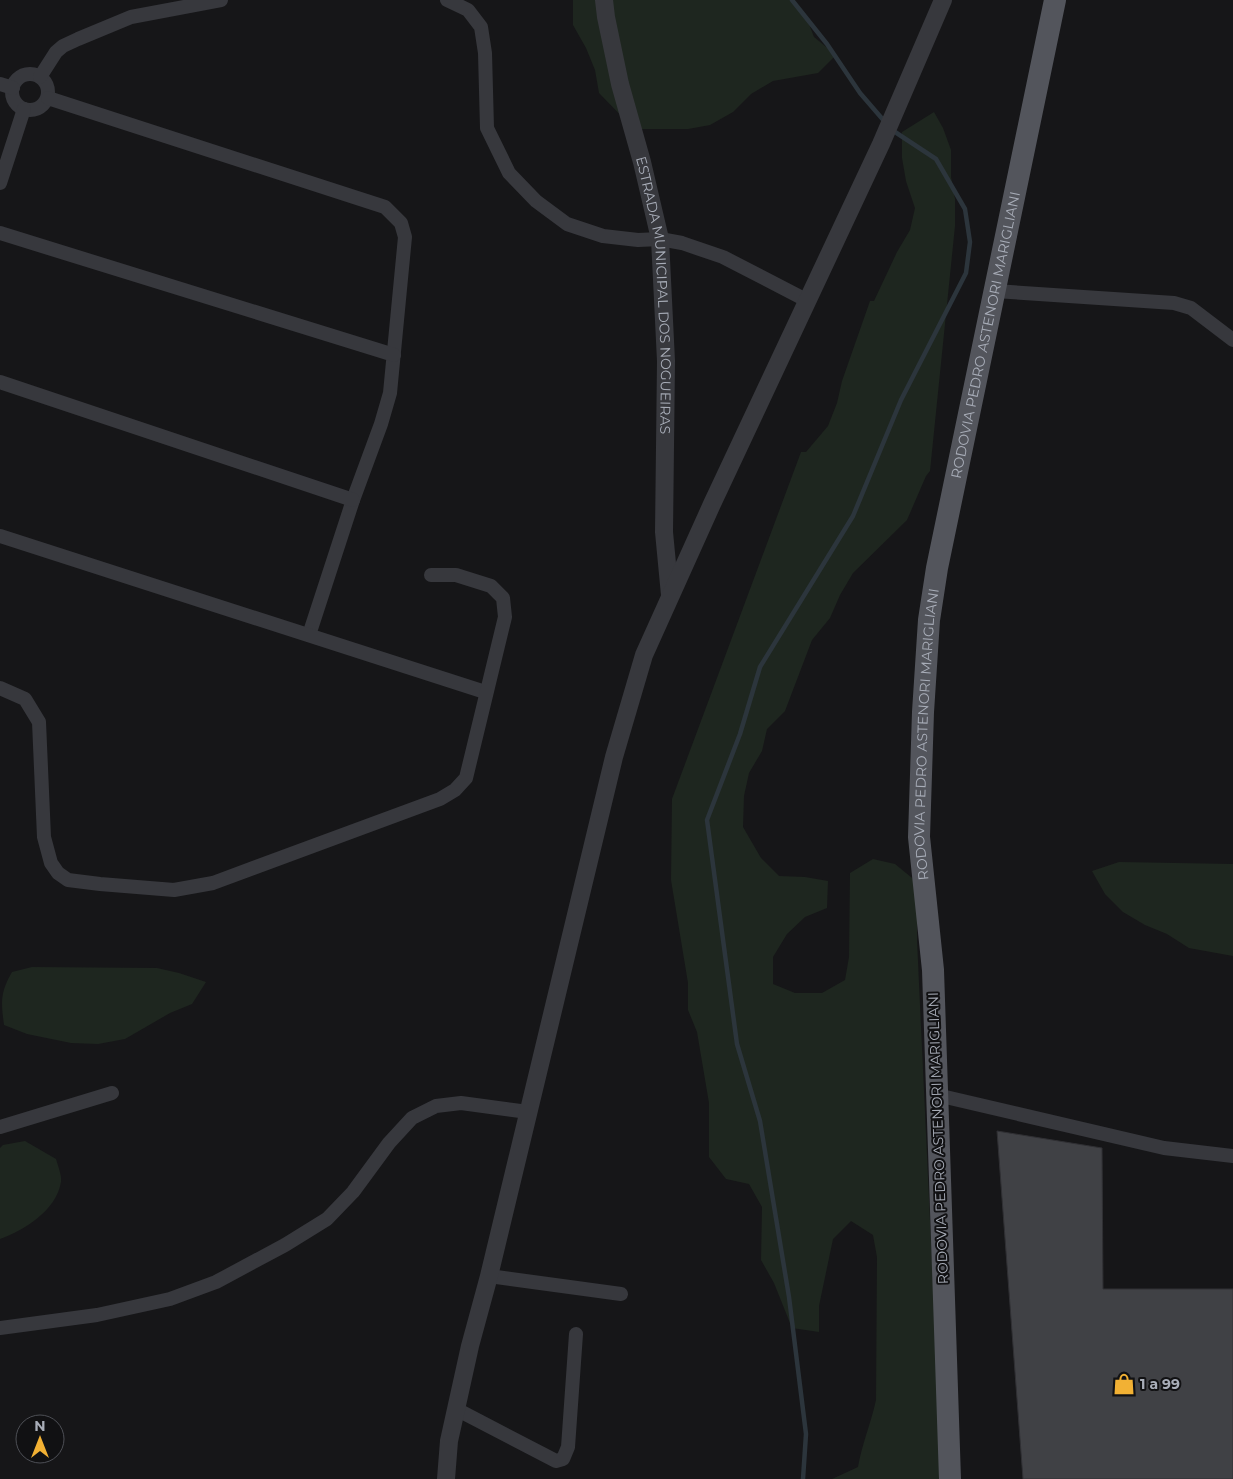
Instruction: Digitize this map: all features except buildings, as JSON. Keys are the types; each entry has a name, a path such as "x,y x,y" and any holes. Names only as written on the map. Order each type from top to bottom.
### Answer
{"main road":[{"name":"RODOVIA PEDRO ASTENORI MARIGLIANI","path":"950,1479 933,970 919,836 923,712 929,620 937,568 1055,0"}],"street":[{"path":"40,77 56,52 63,46 78,39 131,17 220,0"},
{"path":"447,0 468,10 481,27 485,53 487,128 509,173 536,201 567,224 603,236 638,240 660,238 682,242 723,258 808,301"},
{"name":"ESTRADA MUNICIPAL DOS NOGUEIRAS","path":"604,0 620,84 642,162 660,238 666,361 664,532 670,596"},
{"path":"446,1479 449,1441 470,1346 489,1276 614,758 644,655 881,144 943,0"},
{"path":"32,74 40,77 46,83 48,98 42,106 33,110 24,109 14,101 6,86 24,76 32,74"},
{"path":"48,98 386,207 401,223 405,237 390,393 309,635"},
{"path":"0,184 24,109"},
{"path":"0,232 394,355"},
{"path":"995,291 1174,303 1191,308 1233,340"},
{"path":"0,382 353,500"},
{"path":"0,536 485,692"},
{"path":"0,688 25,699 39,722 44,837 51,863 58,873 68,880 174,890 213,883 440,799 455,790 466,778 485,692 505,617 502,598 491,586 456,575 431,575"},
{"path":"0,1127 112,1092"},
{"path":"937,1094 1164,1148 1233,1156"},
{"path":"0,1328 97,1315 170,1299 216,1282 286,1245 327,1219 353,1192 389,1143 412,1118 436,1106 461,1103 528,1112"},
{"path":"489,1276 621,1294"},
{"path":"456,1409 556,1461 563,1459 568,1447 576,1334"}],"shaded area":[{"path":"573,0 794,0 805,14 814,37 836,55 818,73 773,81 751,94 733,112 710,125 688,129 634,129 599,93 595,70 586,48 573,25"},
{"path":"934,112 943,128 951,150 955,226 930,471 907,520 853,573 840,595 830,618 812,640 785,711 767,729 762,751 749,773 744,796 743,827 761,858 779,876 805,877 828,881 827,908 805,917 787,934 773,957 773,984 795,993 822,993 845,980 849,957 850,873 873,859 895,864 917,882 917,940 942,1479 832,1479 858,1467 876,1400 877,1257 873,1235 851,1221 833,1239 819,1306 819,1332 792,1328 774,1283 761,1260 762,1207 749,1184 726,1179 709,1157 709,1103 697,1032 688,1010 688,983 671,880 672,799 801,452 806,452 828,426 870,301 874,301 897,252 910,230 915,208 906,181 902,158 902,132"},
{"path":"1119,862 1233,864 1233,956 1189,948 1167,934 1145,925 1123,912 1105,894 1092,871"},
{"path":"32,967 157,968 206,982 192,1004 170,1013 125,1039 98,1044 71,1043 27,1034 4,1025 2,998 8,979 12,972"},
{"path":"25,1141 56,1159 61,1182 53,1202 38,1218 29,1225 0,1239 0,1148 3,1145"}],"waterway":[{"path":"792,0 827,44 860,93 885,122"},
{"path":"803,1479 806,1434 789,1297 760,1121 737,1044 707,820 740,734 760,667 853,516 901,400 966,273 970,242 965,209 936,159 892,130"}],"place":[{"name":"1 a 99","path":"1124,1384"}]}
